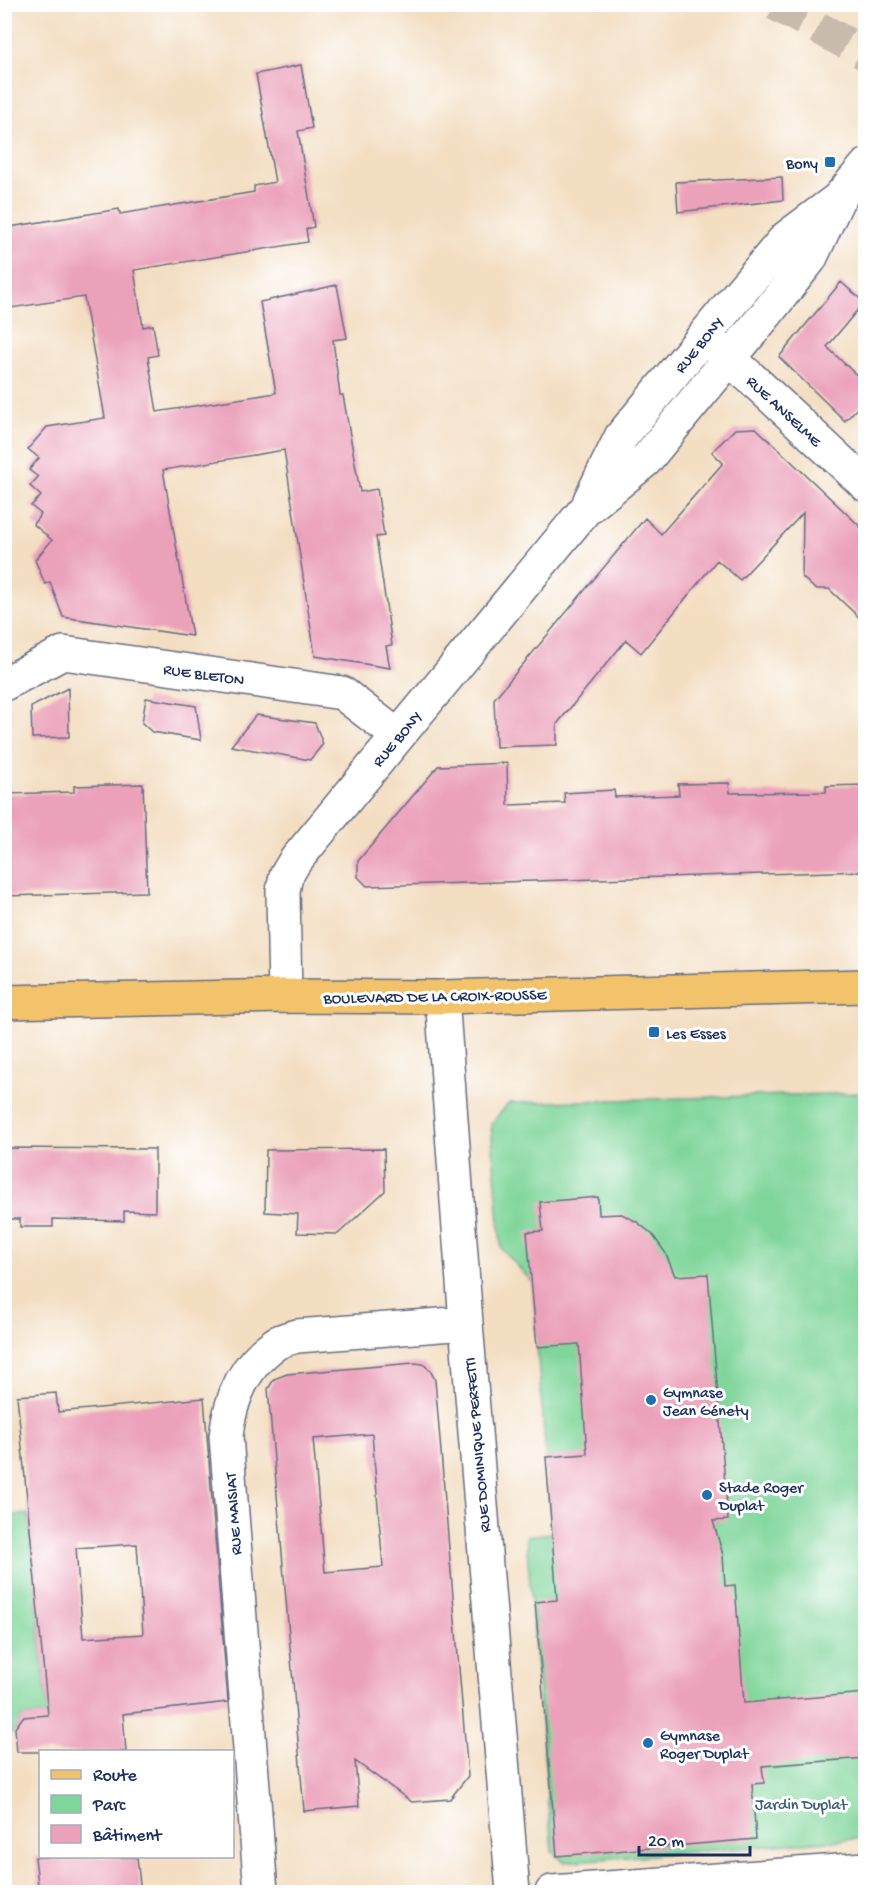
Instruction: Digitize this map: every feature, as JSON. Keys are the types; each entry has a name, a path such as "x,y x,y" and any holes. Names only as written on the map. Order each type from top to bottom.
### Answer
{"main road":[{"name":"BOULEVARD DE LA CROIX-ROUSSE","path":"4,1002 285,996 442,997 866,986"}],"street":[{"name":"RUE BONY","path":"585,510 621,437 786,238 838,199 866,166"},
{"name":"RUE BONY","path":"285,996 283,891 286,876 299,856 585,510 645,461 810,260 838,199"},
{"name":"RUE ANSELME","path":"704,337 866,485"},
{"name":"RUE BLETON","path":"4,684 63,653 342,693 398,736"},
{"name":"RUE DOMINIQUE PERFETTI","path":"442,997 466,1323 513,1893"},
{"name":"RUE MAISIAT","path":"261,1893 226,1436 229,1410 241,1382 256,1360 276,1343 297,1336 466,1323"},
{"path":"552,1893 866,1869"}],"green space":[{"name":"Stade Roger Duplat","path":"865,1093 865,1838 564,1862 552,1852 526,1536 552,1533 532,1282 501,1248 491,1124 509,1103"},
{"path":"28,1514 48,1715 23,1717 10,1736 5,1737 5,1516"}],"building":[{"path":"301,65 312,128 298,131 314,227 306,229 308,242 134,270 143,327 153,325 158,355 148,357 157,412 276,393 260,302 337,285 347,338 333,340 340,395 343,395 360,492 377,489 384,536 376,537 392,645 386,646 390,668 315,656 284,450 163,470 192,636 63,617 50,582 45,584 35,560 52,540 33,524 41,514 31,506 41,496 30,486 38,477 29,470 39,458 28,449 47,427 105,418 84,297 4,309 4,228 119,209 120,214 254,192 254,186 275,182 256,74"},
{"path":"782,177 783,200 678,212 676,182"},
{"path":"841,282 864,302 827,347 866,384 866,399 845,421 779,357"},
{"path":"756,428 866,532 866,624 829,589 815,589 802,577 803,513 740,580 717,560 641,653 626,640 557,724 557,745 496,747 494,699 645,518 661,534 723,463 712,452 735,429"},
{"path":"68,688 69,737 32,738 31,707"},
{"path":"146,698 196,706 201,740 152,732 142,723"},
{"path":"256,715 315,723 323,744 310,760 231,746"},
{"path":"507,763 508,805 565,803 564,793 614,790 615,797 679,795 678,784 729,783 730,793 826,792 826,786 866,785 866,871 367,886 358,877 358,861 438,766"},
{"path":"143,784 147,892 4,896 4,794 74,792 74,786"},
{"path":"4,1148 155,1149 155,1212 124,1211 124,1221 53,1219 53,1227 20,1227 20,1219 4,1219"},
{"path":"384,1149 385,1191 338,1234 297,1233 298,1214 265,1212 266,1150"},
{"path":"598,1197 599,1215 622,1214 652,1234 665,1252 675,1276 708,1274 728,1520 713,1521 723,1555 725,1586 735,1585 744,1703 866,1693 866,1758 762,1766 764,1783 752,1784 756,1839 557,1856 535,1602 557,1600 546,1457 587,1454 579,1344 537,1347 527,1232 543,1231 540,1202"},
{"path":"414,1363 423,1364 430,1370 435,1380 468,1776 450,1799 412,1802 355,1761 359,1806 304,1811 268,1389 274,1379 287,1374","holes":["372,1434 383,1567 325,1572 313,1439"]},
{"path":"56,1393 58,1412 204,1398 228,1702 123,1714 126,1750 17,1752 15,1728 23,1717 48,1715 17,1396","holes":["137,1544 143,1634 83,1638 76,1548"]},
{"path":"35,1857 137,1858 141,1893 39,1893"}],"tunnel":[{"path":"775,4 866,54"}],"place":[{"name":"Bony","path":"830,162"},
{"name":"Les Esses","path":"654,1032"},
{"name":"Gymnase Jean Génety","path":"651,1400"},
{"name":"Stade Roger Duplat","path":"707,1495"},
{"name":"Gymnase Roger Duplat","path":"648,1743"}],"park label":[{"name":"Jardin Duplat","path":"801,1803"}]}
